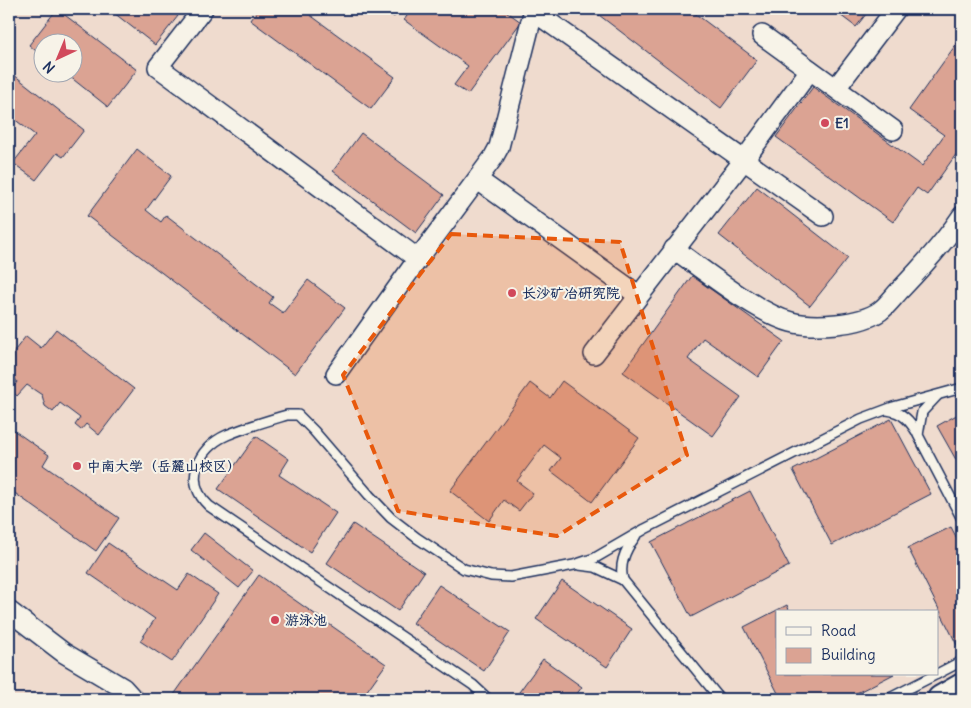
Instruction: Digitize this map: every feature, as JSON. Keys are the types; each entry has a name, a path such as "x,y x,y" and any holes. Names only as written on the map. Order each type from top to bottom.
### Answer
{"street":[{"path":"203,9 158,67 418,259"},
{"path":"836,88 896,9"},
{"path":"336,374 418,259 478,180 499,146 534,10 823,216"},
{"path":"762,35 894,130"},
{"path":"594,354 744,160 810,70"},
{"path":"478,180 638,295"},
{"path":"674,249 751,302 783,319 808,325 836,324 879,312 938,250 962,216"},
{"path":"9,611 64,653 123,688 134,699"},
{"path":"941,699 962,687"}],"lane":[{"path":"488,699 473,685 209,506 199,497 193,482 194,470 203,455 214,443 226,435 287,415 298,416 314,430 391,518 464,569 491,576 511,577 574,565 595,558 638,533 790,453 861,419 884,410 962,388"},
{"path":"918,435 922,412 941,393"},
{"path":"884,410 896,412 906,417 918,435 962,519"},
{"path":"638,533 628,546 624,557 621,573 623,580 720,699"},
{"path":"574,565 595,566 623,580"},
{"path":"938,673 962,661"},
{"path":"888,699 933,676"}],"highlighted area":[{"path":"451,234 620,242 687,455 557,536 398,511 343,375"}],"shaded area":[{"name":"长沙矿冶研究院","path":"9,9 962,9 962,699 9,699"}],"building":[{"path":"57,9 137,70 108,107 77,82 82,82 82,32 39,32"},
{"path":"109,9 169,9 178,16 155,45"},
{"path":"258,9 302,9 395,77 371,109 250,20"},
{"path":"384,9 400,9 394,17"},
{"path":"412,9 503,9 521,22 468,94 454,85 468,66 404,20"},
{"path":"591,9 689,9 757,60 721,108"},
{"path":"832,9 870,9 856,27"},
{"name":"E1","path":"962,36 962,146 927,195 917,188 893,222 776,137 813,87 922,166 944,135 909,110"},
{"path":"9,71 84,130 63,157 57,153 36,180 13,163 35,135 9,115"},
{"path":"361,133 444,195 416,233 333,171"},
{"path":"137,149 171,176 146,210 161,222 166,215 273,297 269,303 283,313 308,280 345,308 295,374 87,216"},
{"path":"757,187 848,258 810,306 719,235"},
{"path":"692,276 784,341 758,377 703,338 688,359 741,397 713,436 623,372"},
{"path":"56,329 134,389 99,435 86,424 81,430 75,425 80,418 60,403 53,412 45,406 42,395 27,385 17,396 11,390 17,382 10,369 15,350 26,336 41,348"},
{"path":"562,381 639,438 592,502 551,471 561,458 544,445 517,481 533,493 519,511 504,500 489,521 450,491 530,383 550,398"},
{"path":"962,412 962,463 959,465 937,426"},
{"path":"891,419 931,494 832,545 793,470"},
{"path":"9,427 49,455 43,465 119,518 96,551 9,489"},
{"path":"256,436 289,459 279,475 336,513 310,552 218,489"},
{"path":"750,491 789,566 691,617 651,542"},
{"path":"353,524 424,572 398,611 327,563"},
{"path":"951,527 962,548 962,645 958,647 908,548"},
{"path":"204,533 253,571 239,588 191,550"},
{"path":"108,543 178,590 189,574 218,594 172,662 140,641 155,619 88,573"},
{"name":"游泳池","path":"259,575 386,664 361,699 171,699"},
{"path":"562,581 632,629 607,667 536,619"},
{"path":"439,585 510,632 484,671 413,623"},
{"path":"787,605 789,610 777,610"},
{"path":"776,611 776,676 890,676 845,699 781,699 744,627"},
{"path":"543,659 582,687 573,699 514,699"}],"place":[{"name":"E1","path":"825,123"},
{"name":"长沙矿冶研究院","path":"512,293"},
{"name":"中南大学（岳麓山校区）","path":"77,466"},
{"name":"游泳池","path":"275,620"}]}
